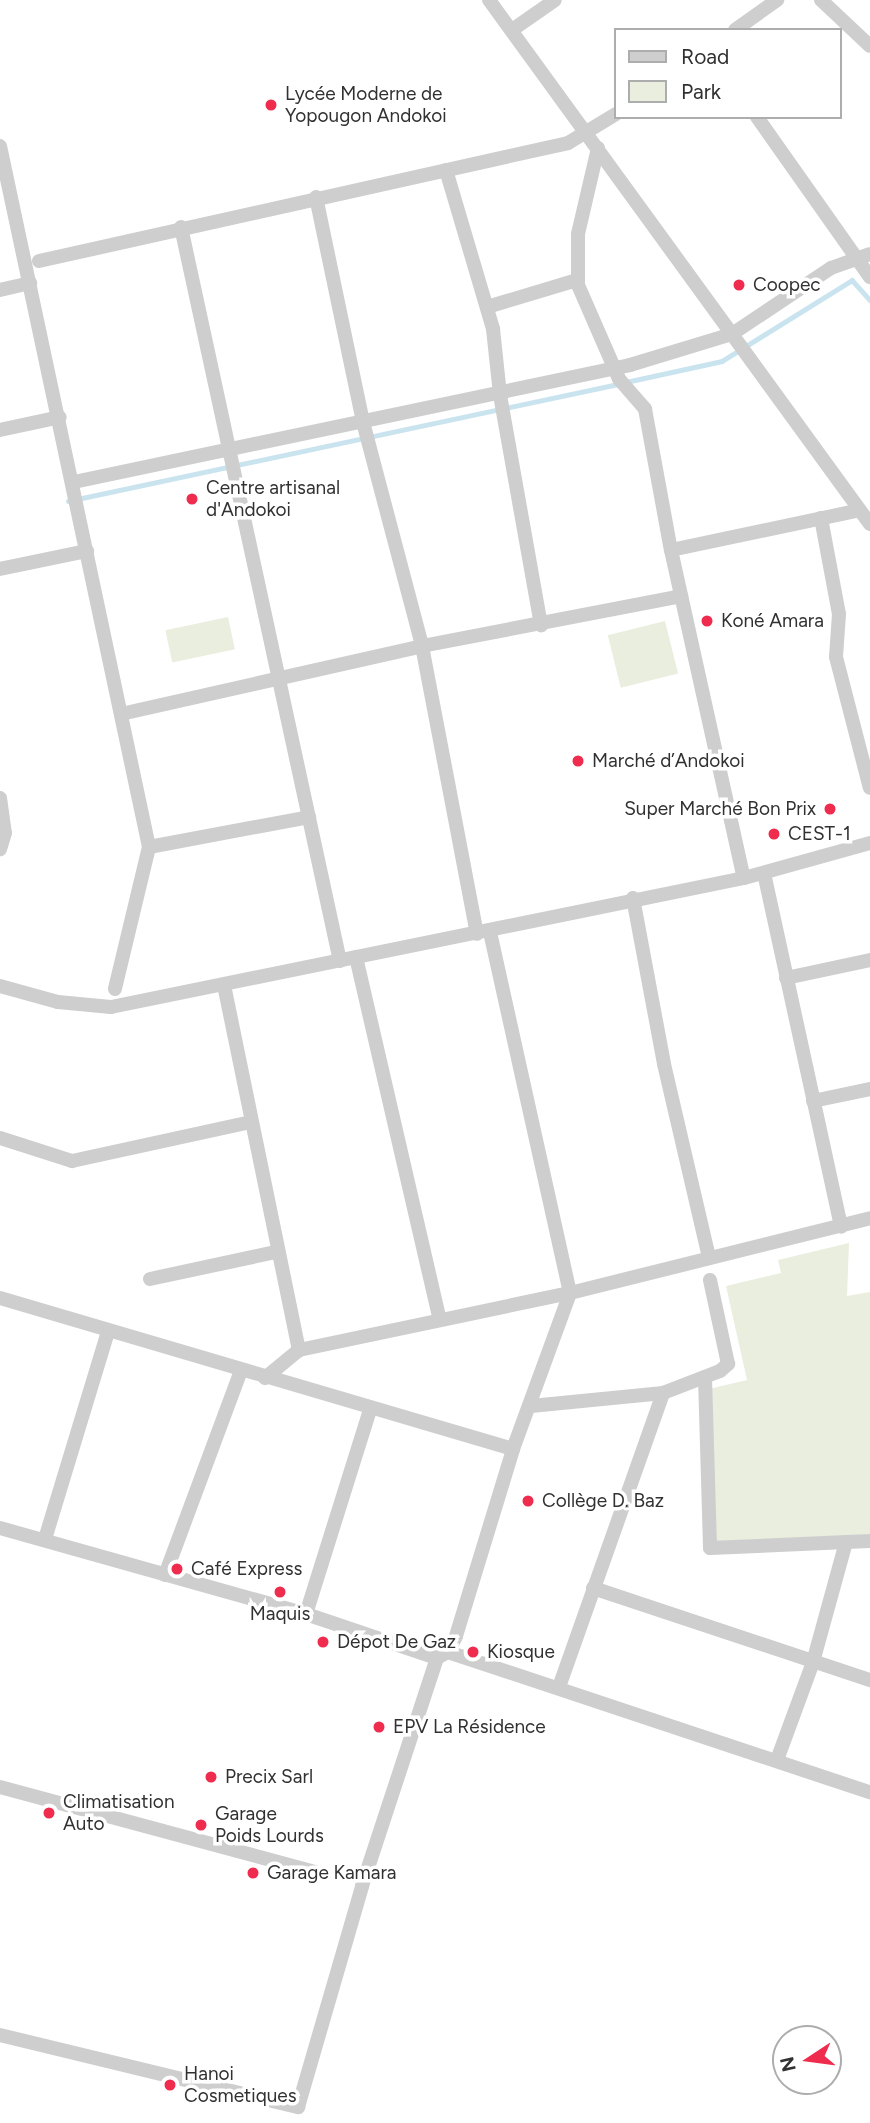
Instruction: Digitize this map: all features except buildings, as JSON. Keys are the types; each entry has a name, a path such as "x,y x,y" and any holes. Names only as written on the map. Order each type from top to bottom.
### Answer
{"street":[{"path":"489,0 870,524"},
{"path":"512,30 555,0"},
{"path":"738,28 777,0"},
{"path":"821,0 870,46"},
{"path":"39,261 180,227 568,143 589,134 614,115"},
{"path":"759,119 864,255 870,277"},
{"path":"0,146 75,482 149,847 115,989"},
{"path":"598,148 578,234 577,280 585,309 614,369 645,409 671,550 744,878"},
{"path":"446,170 487,307 541,625"},
{"path":"0,2035 298,2107 373,1849 570,1293 484,932 422,646 363,422 316,197"},
{"path":"180,227 281,680 340,961"},
{"path":"75,482 500,396 614,369 732,334 831,268 864,255"},
{"path":"487,307 577,280"},
{"path":"0,290 30,283"},
{"path":"0,430 60,417"},
{"path":"671,550 860,510"},
{"path":"821,518 839,614 836,657 870,788"},
{"path":"0,569 87,551"},
{"path":"121,714 422,646 681,596"},
{"path":"0,799 3,832 0,849"},
{"path":"149,847 309,817"},
{"path":"0,986 58,1002 111,1007 484,932 633,898 744,878 870,843"},
{"path":"764,873 841,1227"},
{"path":"633,898 664,1064 709,1257"},
{"path":"356,957 439,1317"},
{"path":"786,978 870,960"},
{"path":"224,985 276,1252 299,1350"},
{"path":"813,1101 870,1089"},
{"path":"0,1138 72,1161 251,1122"},
{"path":"265,1378 299,1350 439,1317 570,1293 870,1219"},
{"path":"150,1279 276,1252"},
{"path":"531,1406 663,1392 705,1378 728,1364 710,1280"},
{"path":"0,1298 370,1410 513,1449"},
{"path":"45,1539 108,1331"},
{"path":"165,1575 241,1371"},
{"path":"705,1378 710,1548 870,1541"},
{"path":"559,1687 663,1392"},
{"path":"306,1615 370,1410"},
{"path":"0,1528 559,1687 870,1793"},
{"path":"777,1760 813,1662 846,1542"},
{"path":"593,1588 870,1680"},
{"path":"0,1787 322,1874"}],"green space":[{"path":"228,617 235,649 172,663 165,630"},
{"path":"665,621 678,673 621,688 608,635"},
{"path":"849,1243 847,1296 870,1292 870,1534 712,1546 709,1389 747,1380 726,1286 781,1273 778,1260"}],"waterway":[{"path":"626,382 722,361 852,280 870,300"},
{"path":"68,501 618,384"}],"place":[{"name":"Lycée Moderne de Yopougon Andokoi","path":"271,105"},
{"name":"Coopec","path":"739,285"},
{"name":"Centre artisanal d'Andokoi","path":"192,499"},
{"name":"Koné Amara","path":"707,621"},
{"name":"Marché d’Andokoi","path":"578,761"},
{"name":"Super Marché Bon Prix","path":"830,809"},
{"name":"CEST-1","path":"774,834"},
{"name":"Collège D. Baz","path":"528,1501"},
{"name":"Café Express","path":"177,1569"},
{"name":"Maquis","path":"280,1592"},
{"name":"Dépot De Gaz","path":"323,1642"},
{"name":"Kiosque","path":"473,1652"},
{"name":"EPV La Résidence","path":"379,1727"},
{"name":"Precix Sarl","path":"211,1777"},
{"name":"Climatisation Auto","path":"49,1813"},
{"name":"Garage Poids Lourds","path":"201,1825"},
{"name":"Garage Kamara","path":"253,1873"},
{"name":"Hanoi Cosmetiques","path":"170,2085"}]}
